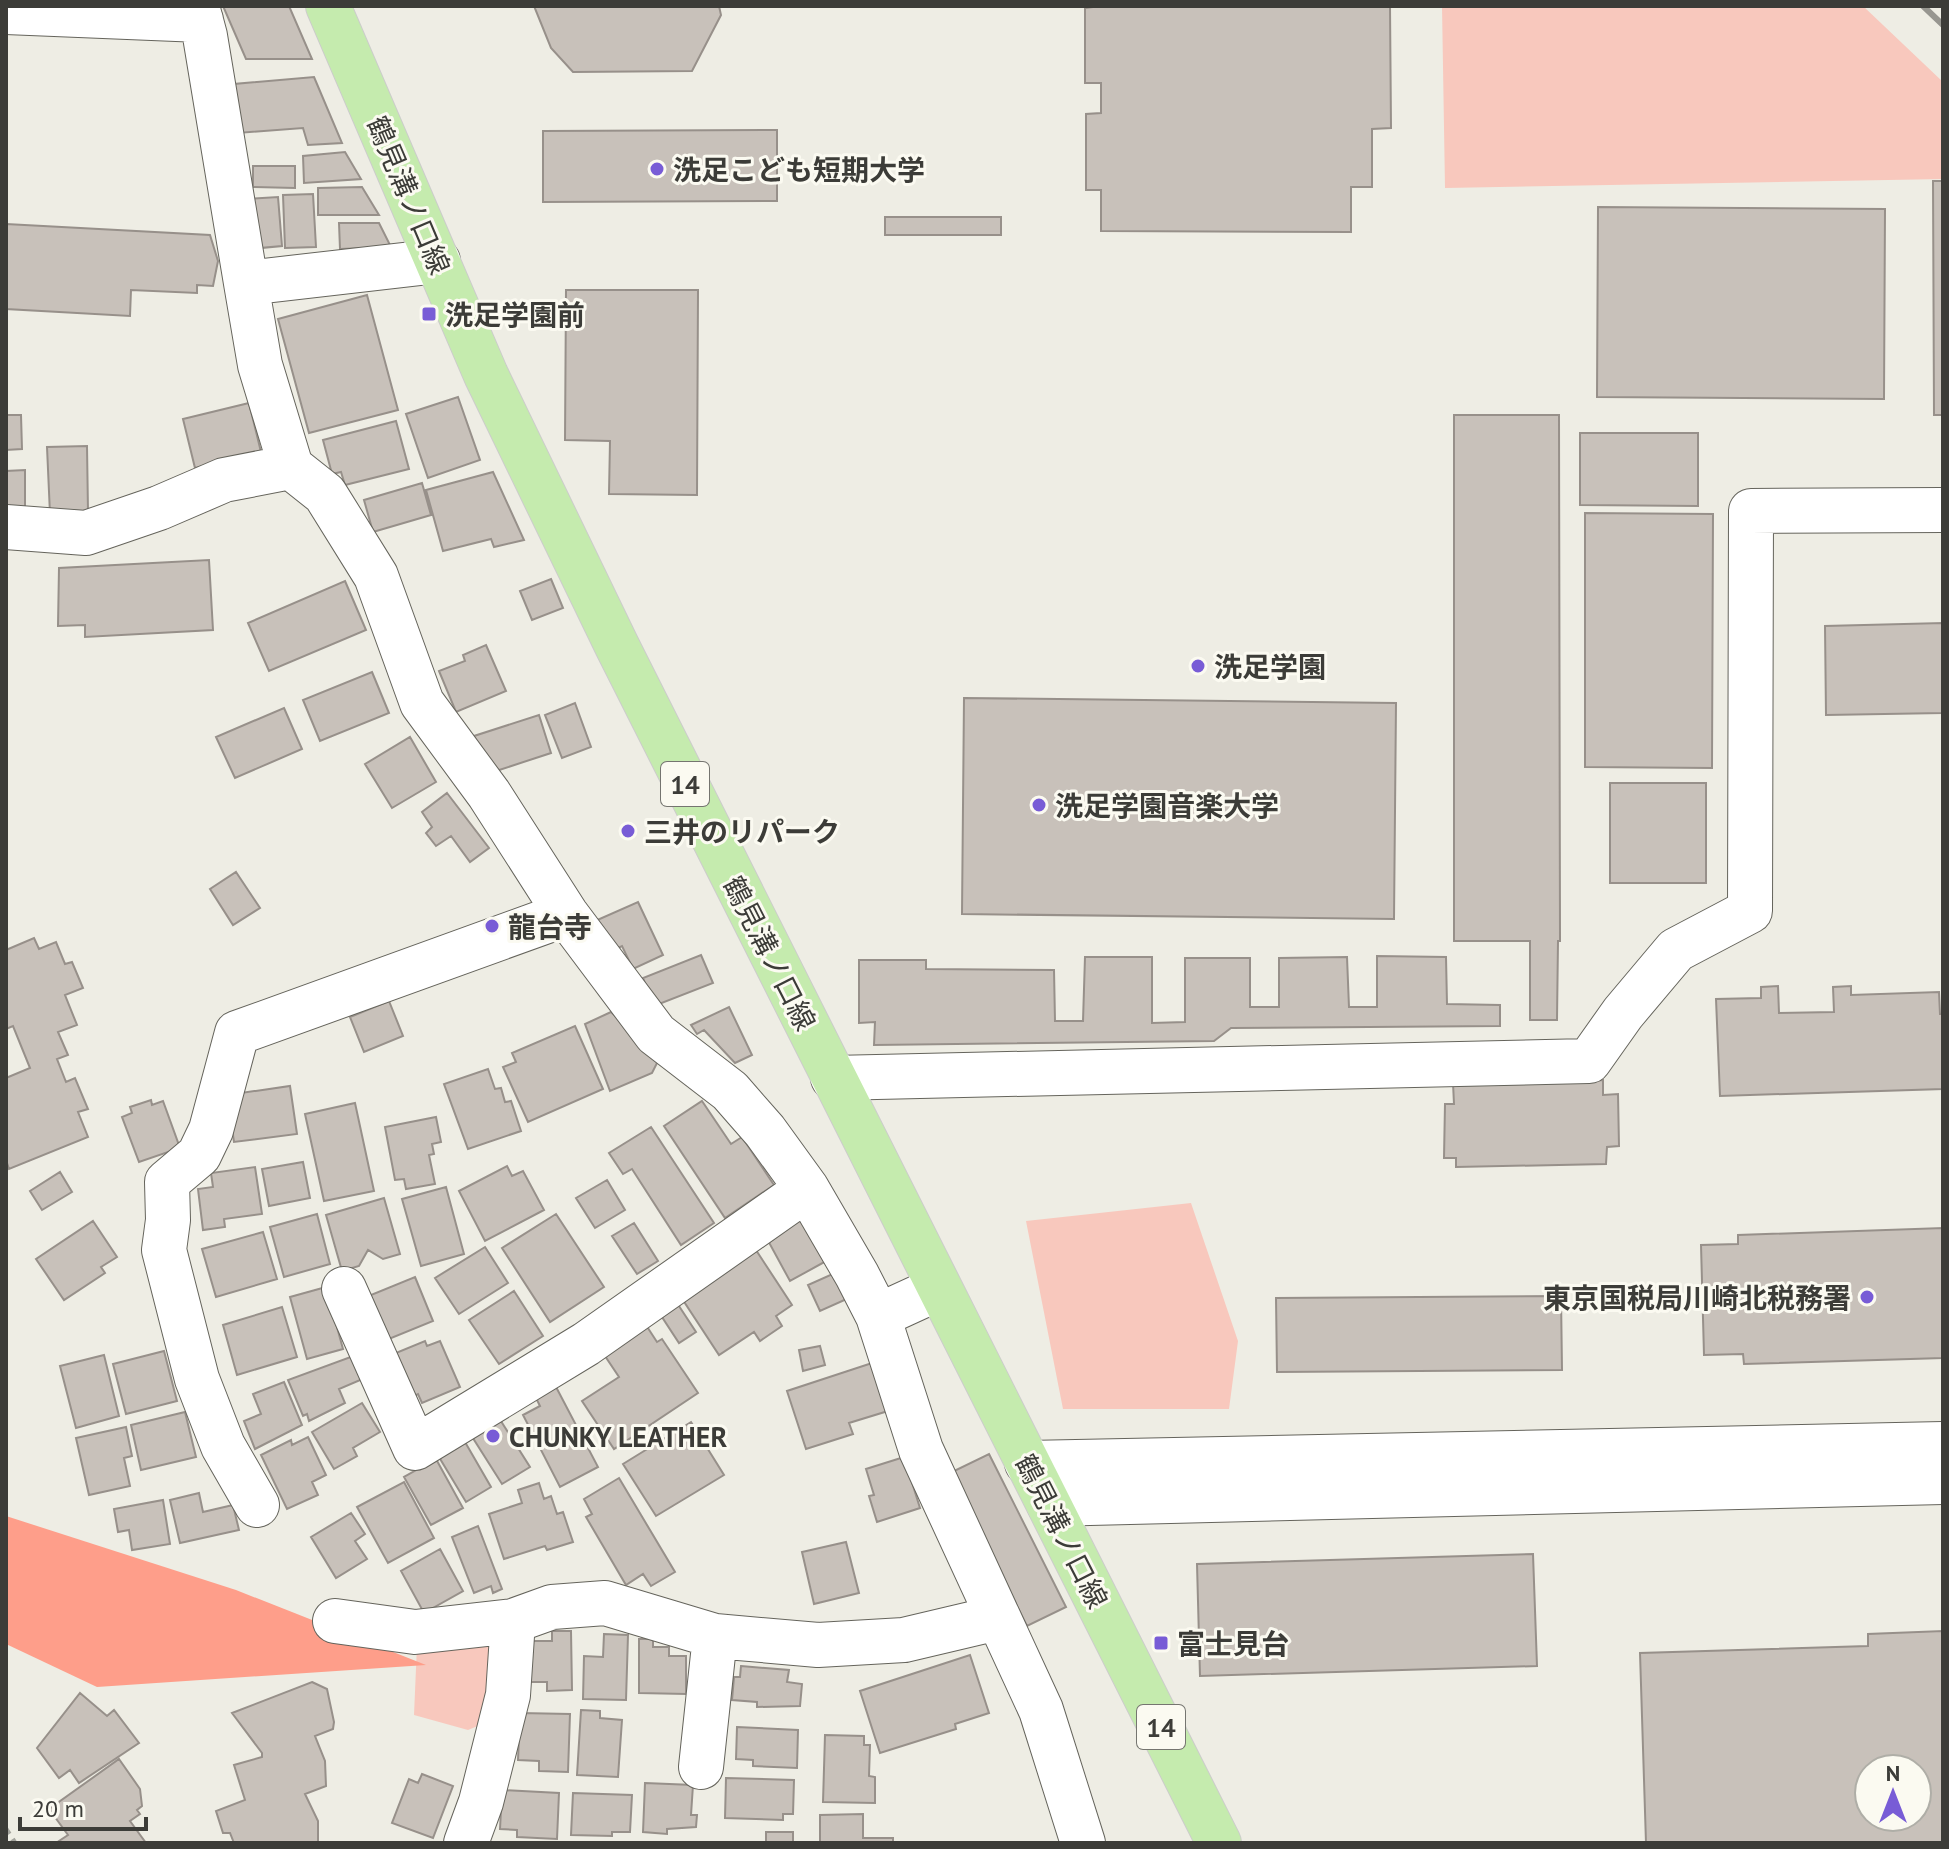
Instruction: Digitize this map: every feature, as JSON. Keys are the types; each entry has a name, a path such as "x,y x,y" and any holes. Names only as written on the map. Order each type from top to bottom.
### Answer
{"main road":[{"name":"鶴見溝ノ口線","path":"328,6 486,375 610,632 1219,1843"}],"street":[{"path":"6,12 199,13 260,365 291,467 325,494 376,576 422,703 489,794 566,914 656,1034 730,1091 765,1131 807,1189 878,1316 921,1450 1041,1710 1083,1843"},
{"path":"246,283 438,261"},
{"path":"6,527 86,533 159,508 224,480 291,467"},
{"path":"833,1078 1589,1061 1623,1013 1676,950 1750,911 1751,511 1943,510"},
{"path":"257,1505 223,1446 197,1379 164,1250 168,1220 167,1182 199,1155 211,1130 237,1033 566,914"},
{"path":"344,1289 415,1448 586,1344 807,1189"},
{"path":"878,1316 939,1288"},
{"path":"1027,1463 1943,1444"},
{"path":"1049,1504 1943,1482"},
{"path":"335,1621 415,1632 513,1621 552,1607 605,1603 715,1636 818,1645 904,1640 997,1618"},
{"path":"466,1843 481,1802 508,1695 513,1621"},
{"path":"701,1767 715,1636"}],"path":[{"path":"6,1829 15,1843"}],"shaded area":[{"path":"1442,6 1863,6 1943,82 1943,179 1445,188"},
{"path":"1191,1203 1238,1341 1229,1409 1063,1409 1026,1221"},
{"path":"6,1516 236,1590 426,1665 97,1687 6,1644"},
{"path":"474,1635 494,1648 485,1723 468,1730 414,1715 417,1645"}],"building":[{"path":"223,6 289,6 312,59 246,59"},
{"path":"534,6 719,6 721,15 692,71 573,72 551,48"},
{"path":"1390,6 1391,128 1372,129 1372,187 1351,187 1351,232 1101,231 1101,190 1086,190 1086,114 1101,113 1101,83 1085,83 1085,8"},
{"path":"314,77 342,143 308,145 303,128 238,133 234,84"},
{"path":"777,130 777,201 543,202 543,131"},
{"path":"345,152 361,179 304,183 303,156"},
{"path":"253,166 295,166 295,188 253,187"},
{"path":"1933,181 1943,181 1943,415 1934,415"},
{"path":"362,187 379,215 318,215 318,188"},
{"path":"313,194 316,247 285,248 283,195"},
{"path":"278,197 282,246 250,249 246,199"},
{"path":"1598,207 1885,209 1884,399 1597,397"},
{"path":"885,217 1001,217 1001,235 885,235"},
{"path":"339,223 379,223 391,247 340,249"},
{"path":"6,224 210,235 218,261 213,286 197,285 197,293 131,290 130,316 6,309"},
{"path":"566,290 698,290 697,495 609,494 610,441 565,440"},
{"path":"367,295 398,410 309,433 278,319"},
{"path":"458,397 480,460 428,478 406,414"},
{"path":"249,403 261,452 195,468 183,419"},
{"path":"6,415 21,415 22,449 6,450"},
{"path":"1454,415 1559,415 1560,941 1557,1020 1530,1020 1530,941 1454,941"},
{"path":"396,421 409,469 345,485 341,472 332,474 323,440"},
{"path":"1580,433 1698,433 1698,506 1580,505"},
{"path":"87,446 88,512 50,514 47,447"},
{"path":"25,470 25,516 6,516 6,471"},
{"path":"493,472 524,540 494,547 491,539 443,551 426,490"},
{"path":"422,483 431,515 373,532 364,500"},
{"path":"1585,513 1713,514 1712,768 1585,767"},
{"path":"209,560 213,630 85,637 85,625 58,626 59,568"},
{"path":"551,579 563,608 532,620 520,591"},
{"path":"345,581 366,630 269,671 248,623"},
{"path":"1943,623 1943,713 1826,715 1825,626"},
{"path":"486,645 506,691 456,712 439,671 465,661 463,655"},
{"path":"372,672 389,713 320,741 303,700"},
{"path":"964,698 1396,703 1394,919 962,914"},
{"path":"575,703 591,747 562,758 545,715"},
{"path":"284,708 302,749 235,778 216,737"},
{"path":"539,715 551,753 493,772 481,758 474,736"},
{"path":"410,737 436,782 392,808 365,764"},
{"path":"1610,783 1706,783 1706,883 1610,883"},
{"path":"447,793 489,848 470,862 451,836 436,846 426,833 432,827 422,812"},
{"path":"236,872 260,908 233,925 210,889"},
{"path":"638,902 663,955 633,969 622,946 610,952 595,921"},
{"path":"34,938 39,949 56,942 65,964 72,962 83,988 65,995 77,1025 58,1032 68,1055 57,1059 66,1082 75,1078 88,1109 78,1112 88,1137 9,1169 6,1160 6,1078 30,1068 13,1026 6,1029 6,950"},
{"path":"701,955 713,983 654,1006 643,978"},
{"path":"1377,956 1446,957 1447,1004 1500,1005 1500,1026 1231,1028 1214,1041 874,1045 875,1022 859,1023 859,960 926,960 926,969 1054,970 1055,1021 1083,1021 1085,957 1152,957 1152,1023 1185,1022 1185,958 1250,958 1250,1007 1279,1007 1279,958 1347,957 1349,1007 1377,1007"},
{"path":"1778,986 1779,1013 1834,1012 1833,987 1851,986 1851,995 1939,992 1940,1014 1943,1014 1943,1089 1720,1096 1716,999 1761,998 1761,987"},
{"path":"389,1001 403,1036 364,1052 350,1017"},
{"path":"729,1007 752,1055 735,1063 704,1030 697,1034 691,1025"},
{"path":"611,1012 660,1057 652,1073 610,1091 585,1024"},
{"path":"575,1026 603,1089 528,1122 503,1067 516,1062 512,1053"},
{"path":"488,1069 495,1089 501,1088 505,1102 511,1101 521,1131 468,1149 444,1084"},
{"path":"1603,1080 1603,1095 1618,1094 1619,1146 1607,1147 1606,1164 1456,1167 1456,1158 1444,1158 1445,1104 1454,1104 1453,1083"},
{"path":"290,1086 297,1134 234,1142 227,1095"},
{"path":"151,1100 152,1105 163,1101 180,1148 139,1162 122,1117 132,1113 130,1107"},
{"path":"702,1101 731,1144 742,1137 774,1185 725,1218 664,1126"},
{"path":"355,1103 374,1191 324,1201 305,1114"},
{"path":"436,1117 441,1142 432,1144 434,1154 429,1155 435,1184 406,1189 404,1179 395,1180 385,1127"},
{"path":"651,1127 714,1223 681,1245 632,1169 623,1174 609,1153"},
{"path":"303,1162 310,1198 269,1206 262,1169"},
{"path":"507,1166 512,1176 523,1171 544,1210 485,1241 459,1191"},
{"path":"255,1167 262,1214 224,1219 225,1227 203,1230 198,1189 213,1187 211,1173"},
{"path":"60,1172 72,1192 42,1210 30,1191"},
{"path":"607,1180 625,1210 595,1228 576,1198"},
{"path":"446,1187 464,1254 421,1266 402,1199"},
{"path":"384,1198 400,1254 383,1259 368,1250 359,1266 342,1271 326,1215"},
{"path":"317,1214 330,1264 284,1277 270,1227"},
{"path":"556,1214 604,1287 550,1322 502,1248"},
{"path":"804,1216 828,1260 790,1281 766,1237"},
{"path":"93,1221 117,1257 101,1267 105,1273 64,1300 36,1259"},
{"path":"634,1223 658,1261 637,1274 612,1236"},
{"path":"1943,1228 1943,1358 1744,1364 1743,1354 1704,1355 1701,1245 1738,1244 1738,1235"},
{"path":"263,1232 277,1279 216,1297 202,1249"},
{"path":"752,1244 792,1305 776,1316 782,1326 760,1341 754,1332 719,1355 679,1294"},
{"path":"485,1247 508,1283 459,1314 435,1278"},
{"path":"837,1272 849,1298 820,1311 808,1285"},
{"path":"415,1277 433,1321 384,1341 366,1297"},
{"path":"326,1287 343,1349 307,1359 290,1297"},
{"path":"514,1291 543,1336 499,1364 469,1320"},
{"path":"1561,1296 1562,1370 1277,1372 1276,1298"},
{"path":"677,1303 696,1332 679,1343 660,1314"},
{"path":"282,1307 297,1357 237,1375 223,1325"},
{"path":"644,1322 657,1342 662,1339 698,1393 614,1449 582,1401 619,1377 601,1350"},
{"path":"425,1341 427,1346 440,1341 460,1387 422,1403 418,1394 410,1398 391,1355"},
{"path":"820,1346 825,1365 803,1371 799,1350"},
{"path":"164,1351 177,1401 126,1414 113,1364"},
{"path":"104,1355 119,1416 76,1428 60,1366"},
{"path":"356,1355 365,1378 339,1389 345,1403 309,1421 307,1414 303,1416 288,1380"},
{"path":"872,1363 888,1411 849,1423 853,1434 806,1449 787,1391"},
{"path":"284,1382 302,1425 255,1449 244,1421 261,1414 253,1394"},
{"path":"555,1385 598,1467 560,1487 523,1415 540,1406 535,1396"},
{"path":"362,1403 380,1432 353,1448 357,1456 334,1469 312,1432"},
{"path":"185,1412 196,1457 141,1470 131,1425"},
{"path":"499,1418 530,1467 502,1484 471,1435"},
{"path":"691,1422 724,1475 656,1516 623,1464"},
{"path":"126,1427 132,1456 124,1458 130,1486 89,1495 76,1438"},
{"path":"308,1437 326,1475 312,1482 318,1495 287,1509 261,1455 291,1440 292,1445"},
{"path":"465,1442 491,1487 466,1502 439,1457"},
{"path":"989,1454 1066,1607 1027,1626 950,1473"},
{"path":"904,1457 920,1508 877,1522 869,1496 874,1495 866,1469"},
{"path":"436,1459 463,1508 431,1525 404,1477"},
{"path":"619,1478 675,1572 651,1586 643,1574 626,1585 586,1517 592,1514 584,1499"},
{"path":"404,1482 434,1538 388,1563 357,1507"},
{"path":"539,1483 544,1499 551,1496 557,1514 563,1512 573,1542 547,1550 545,1546 504,1559 489,1514 522,1503 518,1490"},
{"path":"199,1493 203,1512 233,1505 239,1530 180,1543 170,1500"},
{"path":"163,1500 170,1544 132,1550 129,1530 118,1532 114,1509"},
{"path":"351,1513 365,1534 355,1541 367,1559 336,1578 311,1537"},
{"path":"478,1526 502,1589 493,1593 491,1586 474,1593 452,1537"},
{"path":"846,1542 859,1593 814,1604 802,1552"},
{"path":"440,1549 463,1591 424,1613 401,1571"},
{"path":"1533,1554 1537,1666 1200,1676 1197,1564"},
{"path":"552,1631 571,1631 572,1690 547,1691 547,1682 529,1682 529,1652 533,1652 533,1641 552,1641"},
{"path":"1943,1631 1943,1843 1646,1843 1640,1653 1868,1646 1868,1634"},
{"path":"604,1634 628,1635 626,1700 583,1699 584,1656 603,1657"},
{"path":"639,1639 653,1639 653,1647 669,1647 669,1656 686,1656 686,1694 639,1693"},
{"path":"970,1655 989,1713 955,1724 956,1729 880,1753 860,1691"},
{"path":"741,1666 789,1670 787,1682 802,1684 800,1706 757,1707 757,1702 732,1700 734,1677 740,1677"},
{"path":"312,1682 327,1689 334,1722 333,1729 315,1736 325,1761 326,1786 305,1794 318,1821 318,1843 234,1843 230,1833 223,1833 216,1811 245,1800 234,1765 262,1757 262,1753 232,1713"},
{"path":"80,1693 107,1716 114,1710 139,1743 79,1783 70,1770 59,1778 37,1748"},
{"path":"581,1710 600,1711 600,1718 622,1720 618,1777 577,1775"},
{"path":"520,1713 570,1714 568,1772 539,1771 539,1761 518,1760"},
{"path":"737,1727 798,1730 797,1768 753,1766 753,1760 736,1759"},
{"path":"825,1735 864,1736 864,1745 870,1745 869,1776 875,1777 875,1803 823,1802"},
{"path":"119,1759 140,1789 142,1806 137,1810 140,1814 130,1821 146,1843 56,1843 68,1835 49,1809"},
{"path":"422,1774 453,1786 433,1838 392,1823 409,1779 418,1783"},
{"path":"726,1778 794,1780 793,1814 783,1814 783,1820 725,1818"},
{"path":"645,1783 693,1785 691,1815 697,1815 696,1827 667,1829 667,1834 643,1832"},
{"path":"502,1790 559,1793 557,1839 517,1837 517,1830 500,1829"},
{"path":"573,1793 632,1795 630,1832 612,1832 612,1836 571,1835"},
{"path":"863,1814 863,1838 893,1838 893,1843 820,1843 820,1815"},
{"path":"766,1832 793,1832 793,1843 766,1843"}],"railway":[{"path":"1923,6 1943,25"}],"place":[{"name":"洗足こども短期大学","path":"657,169"},
{"name":"洗足学園前","path":"429,314"},
{"name":"洗足学園","path":"1198,666"},
{"name":"洗足学園音楽大学","path":"1039,805"},
{"name":"三井のリパーク","path":"628,831"},
{"name":"龍台寺","path":"492,926"},
{"name":"東京国税局川崎北税務署","path":"1867,1297"},
{"name":"CHUNKY LEATHER","path":"493,1436"},
{"name":"富士見台","path":"1161,1643"}]}
